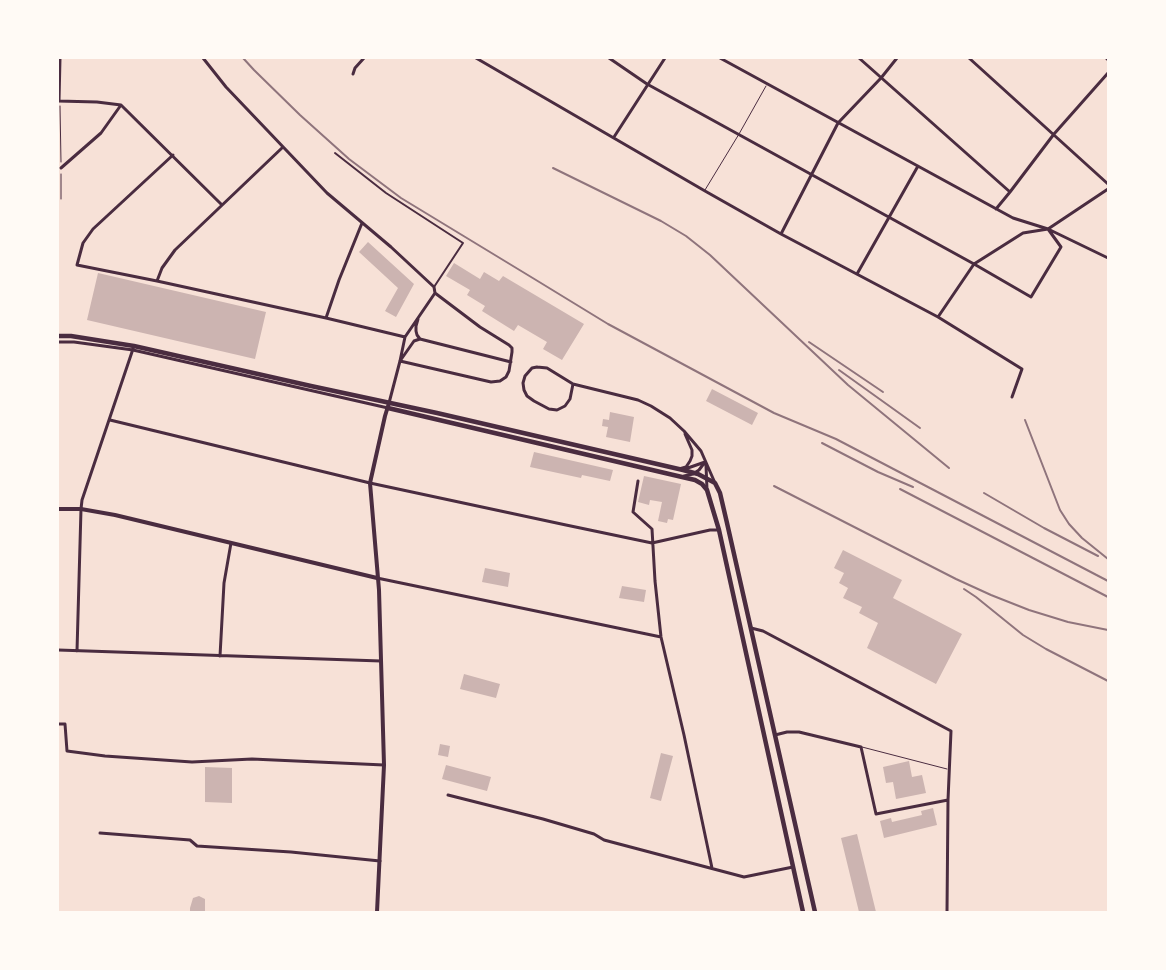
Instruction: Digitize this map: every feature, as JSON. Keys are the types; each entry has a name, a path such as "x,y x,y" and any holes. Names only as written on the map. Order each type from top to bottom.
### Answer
{"main road":[{"path":"58,336 71,336 133,348 390,403 681,469 707,478 714,483 720,493 815,912"},
{"path":"377,912 384,765 379,590 370,483 390,403"},
{"path":"388,408 695,480 707,490 719,530 803,912"},
{"path":"58,509 80,509 115,515 378,578"},
{"path":"740,630 751,628"},
{"path":"764,737 775,735"}],"street":[{"path":"60,58 58,100 121,105 222,205"},
{"path":"203,58 226,87 327,194 391,247 434,287 435,293 480,327 512,348 509,371 506,377 500,381 491,382 400,361"},
{"path":"352,74 364,58"},
{"path":"476,58 781,234 938,317 1022,369 1012,397"},
{"path":"609,58 647,84 974,264 1031,298 1061,247 1048,229"},
{"path":"614,137 664,58"},
{"path":"720,58 1013,218 1048,229 1108,258"},
{"path":"858,58 1010,192"},
{"path":"781,234 838,123 881,78 897,58"},
{"path":"969,58 1108,184"},
{"path":"996,209 1054,134 1108,73"},
{"path":"61,168 101,133 121,105"},
{"path":"156,281 162,268 175,250 283,147"},
{"path":"335,153 386,193 463,243 434,287"},
{"path":"173,156 93,230 83,243 77,265 326,318 405,337"},
{"path":"857,274 918,166"},
{"path":"938,317 974,264 1023,233 1048,229 1108,189"},
{"path":"326,318 362,223"},
{"path":"390,403 405,337 435,293"},
{"path":"420,339 417,335 416,326 422,311"},
{"path":"400,361 414,341 420,339 510,362"},
{"path":"58,342 133,348 388,408"},
{"path":"76,651 80,509 133,348"},
{"path":"573,384 570,399 565,406 557,410 542,406 527,396 523,383 524,376 532,368 547,368 573,384 627,397 651,406 670,418 701,451 714,483"},
{"path":"110,420 370,483 652,543 710,530 719,530"},
{"path":"681,469 686,467 692,456 692,450 684,431"},
{"path":"681,469 705,462"},
{"path":"682,477 694,473 705,462"},
{"path":"705,462 707,490"},
{"path":"638,481 633,512 652,529 661,637 712,868"},
{"path":"220,656 224,583 231,543"},
{"path":"378,578 661,637"},
{"path":"751,628 763,631 951,731 947,912"},
{"path":"58,650 381,661"},
{"path":"58,724 66,724 67,751 105,756 192,762 252,759 384,765"},
{"path":"775,735 799,732 861,747 876,814 948,800"},
{"path":"448,795 594,834 604,840 744,877 793,867"},
{"path":"100,833 190,840 197,846 291,852 380,861"}],"lane":[{"path":"705,191 767,84"},
{"path":"861,747 949,770"}],"path":[{"path":"58,100 61,199"}],"building":[{"path":"368,242 414,284 396,317 385,311 398,288 359,252"},
{"path":"454,263 480,279 484,272 499,281 503,276 584,324 562,360 543,349 547,342 518,325 514,331 482,311 485,306 467,295 470,290 446,276"},
{"path":"98,273 266,312 255,359 87,320"},
{"path":"712,389 758,413 752,425 706,401"},
{"path":"610,412 634,417 630,442 606,437 608,427 602,426 603,419 609,420"},
{"path":"534,452 613,470 610,481 582,475 581,478 530,467"},
{"path":"644,476 681,484 673,520 668,519 667,523 658,521 662,502 650,500 649,505 638,502"},
{"path":"843,550 902,580 893,598 962,634 936,684 867,648 878,623 859,613 862,607 843,598 848,588 839,583 844,573 834,568"},
{"path":"485,568 510,573 508,587 482,582"},
{"path":"622,586 646,590 644,602 619,598"},
{"path":"464,674 500,684 496,698 460,689"},
{"path":"440,744 450,746 448,757 438,755"},
{"path":"661,753 673,756 661,801 650,798"},
{"path":"909,761 912,777 922,775 926,793 896,799 893,782 886,783 883,767"},
{"path":"446,765 491,777 487,791 442,779"},
{"path":"205,767 232,768 232,803 205,802"},
{"path":"933,808 937,825 884,838 880,821 891,818 892,822 922,815 921,811"},
{"path":"857,834 876,912 859,912 841,838"},
{"path":"199,896 205,899 205,911 190,912 193,898"}],"railway":[{"path":"243,58 300,115 349,159 401,198 608,324 774,413 836,439 1108,581"},
{"path":"553,168 661,221 686,236 710,255 848,385 949,468"},
{"path":"809,342 883,392"},
{"path":"839,370 920,428"},
{"path":"1025,420 1060,510 1069,524 1082,538 1108,559"},
{"path":"822,443 878,472 913,487"},
{"path":"774,486 991,595 1029,610 1068,622 1108,630"},
{"path":"900,489 1108,597"},
{"path":"984,493 1044,528 1098,556"},
{"path":"964,589 1023,635 1108,681"}]}
